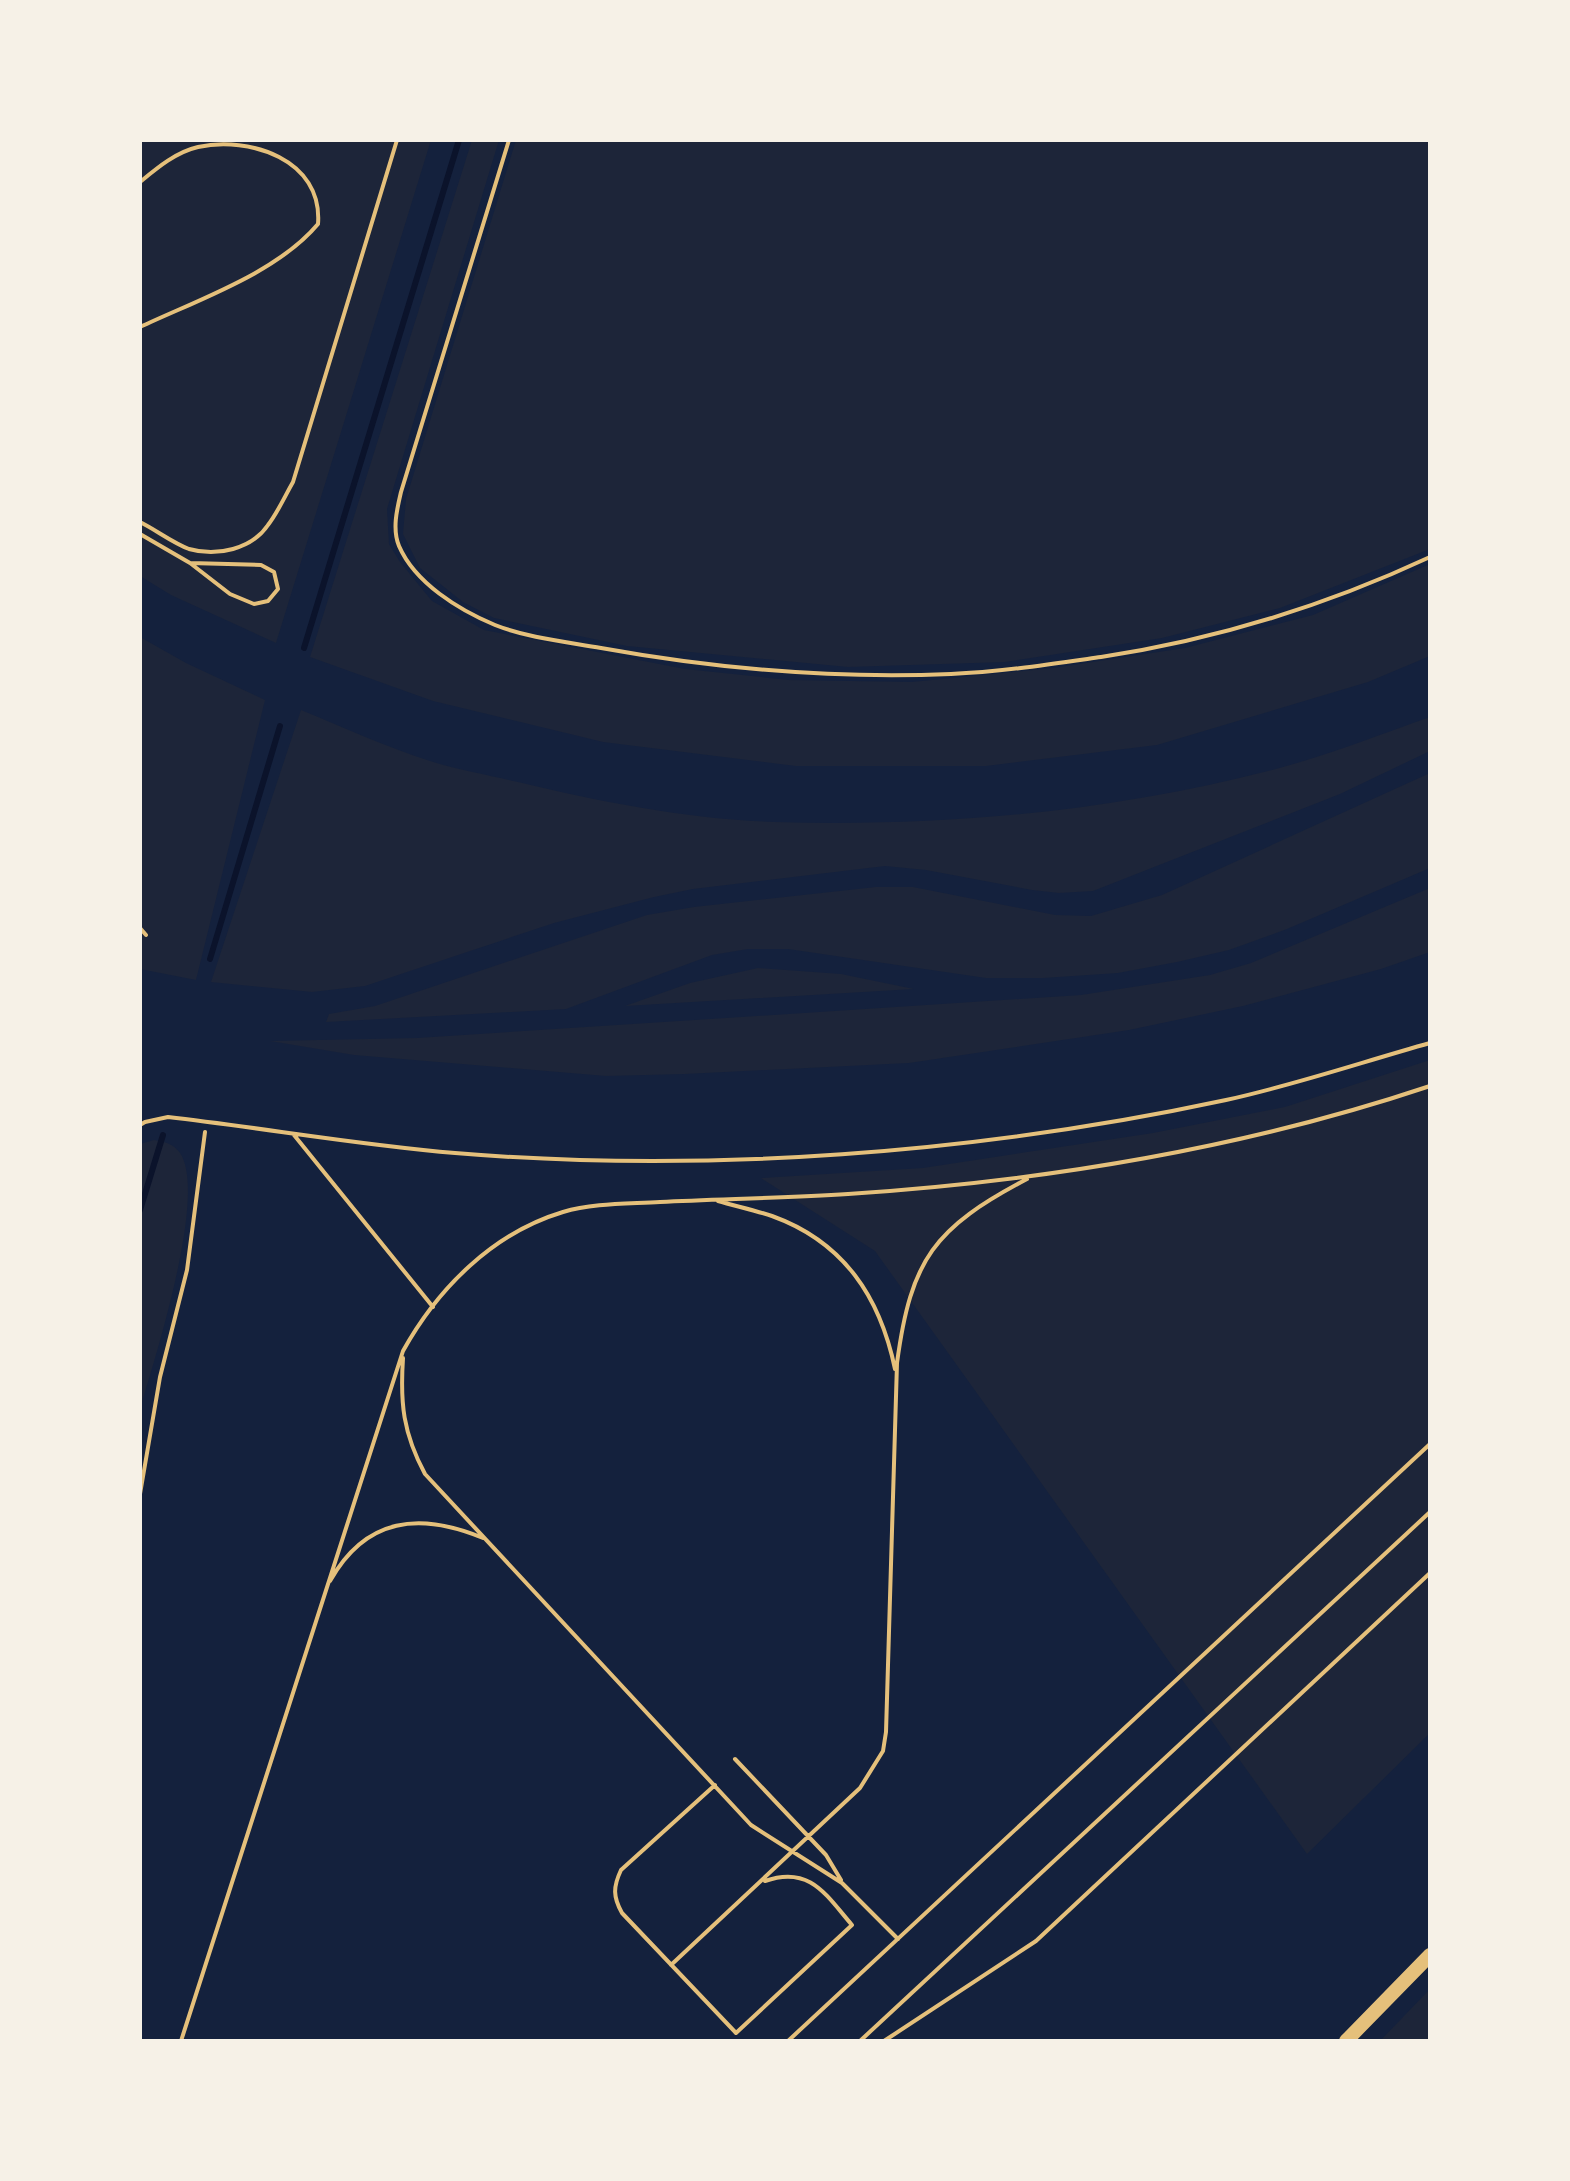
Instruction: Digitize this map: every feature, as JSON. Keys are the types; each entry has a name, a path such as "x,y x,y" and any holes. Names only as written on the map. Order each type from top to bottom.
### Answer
{"main road":[{"path":"1346,2041 1430,1955"}],"lane":[{"path":"140,522 187,548 204,552 245,546 268,525 293,482 397,140"},
{"path":"509,140 395,519 398,544 417,573 448,600 496,625 547,638 660,658 788,673 952,674 1103,657 1253,625 1430,557"},
{"path":"140,182 176,156 195,148 221,144 252,146 274,153 296,167 313,191 319,212 318,224 289,252 245,277 140,327"},
{"path":"140,534 190,563 230,594 254,604 268,601 278,589 274,572 261,565 190,563"},
{"path":"140,928 146,935"},
{"path":"140,1125 168,1117 294,1135 454,1153 523,1157 689,1161 875,1151 1092,1126 1229,1099 1430,1043"},
{"path":"181,2041 403,1351 417,1326 465,1268 508,1237 564,1212 618,1205 848,1194 1031,1177 1133,1162 1232,1141 1430,1086"},
{"path":"294,1135 433,1307"},
{"path":"671,1965 860,1788 883,1751 897,1375 902,1324 922,1266 954,1224 977,1207 1031,1177"},
{"path":"714,1200 770,1215 799,1228 847,1266 866,1288 880,1315 897,1375"},
{"path":"403,1351 401,1392 411,1448 425,1474 751,1825 842,1883 898,1939"},
{"path":"788,2041 1430,1444"},
{"path":"860,2041 1430,1512"},
{"path":"325,1590 341,1562 380,1531 405,1523 432,1522 455,1526 484,1538"},
{"path":"884,2041 1036,1941 1430,1573"},
{"path":"735,1759 826,1855 842,1883"},
{"path":"715,1785 621,1870 614,1883 614,1899 622,1913 736,2033 852,1925 818,1886 803,1878 776,1877 762,1882"}],"path":[{"path":"140,1494 160,1377 187,1270 207,1121"}],"shaded area":[{"path":"140,140 431,140 276,643 171,595 140,576"},
{"path":"472,140 499,140 387,509 389,544 400,562 432,601 484,630 685,669 789,680 912,682 1053,668 1185,648 1313,615 1430,564 1430,656 1368,682 1157,745 986,766 796,766 603,742 433,701 310,657"},
{"path":"516,140 1430,140 1430,549 1280,608 1162,638 1005,662 848,667 627,646 494,618 463,602 420,568 403,534 406,499"},
{"path":"140,637 186,663 265,700 196,980 140,969"},
{"path":"301,710 397,750 463,770 645,808 774,822 964,819 1090,806 1215,784 1276,769 1430,717 1430,751 1340,794 1093,891 1059,893 1032,890 926,870 885,866 693,889 654,897 554,923 365,986 312,992 211,982"},
{"path":"1430,773 1430,868 1287,929 1229,950 1177,962 1118,973 986,978 788,949 748,949 712,955 566,1009 326,1022 329,1014 375,1006 647,915 694,907 876,887 913,887 1055,915 1091,916 1162,895"},
{"path":"1430,888 1430,952 1381,969 1243,1006 1129,1030 909,1063 606,1076 354,1055 270,1041 417,1038 1081,995 1210,975 1251,963"},
{"path":"758,968 841,974 914,989 625,1006 690,983"},
{"path":"1430,1060 1430,1733 1307,1854 875,1251 761,1178 923,1168 1153,1133 1285,1107"},
{"path":"154,1140 171,1145 180,1153 187,1174 188,1204 176,1278 140,1409 140,1144"},
{"path":"1430,1989 1430,2041 1380,2041"}],"waterway":[{"path":"304,648 459,140"},
{"path":"210,959 280,726"},
{"path":"140,1210 163,1135"}]}
